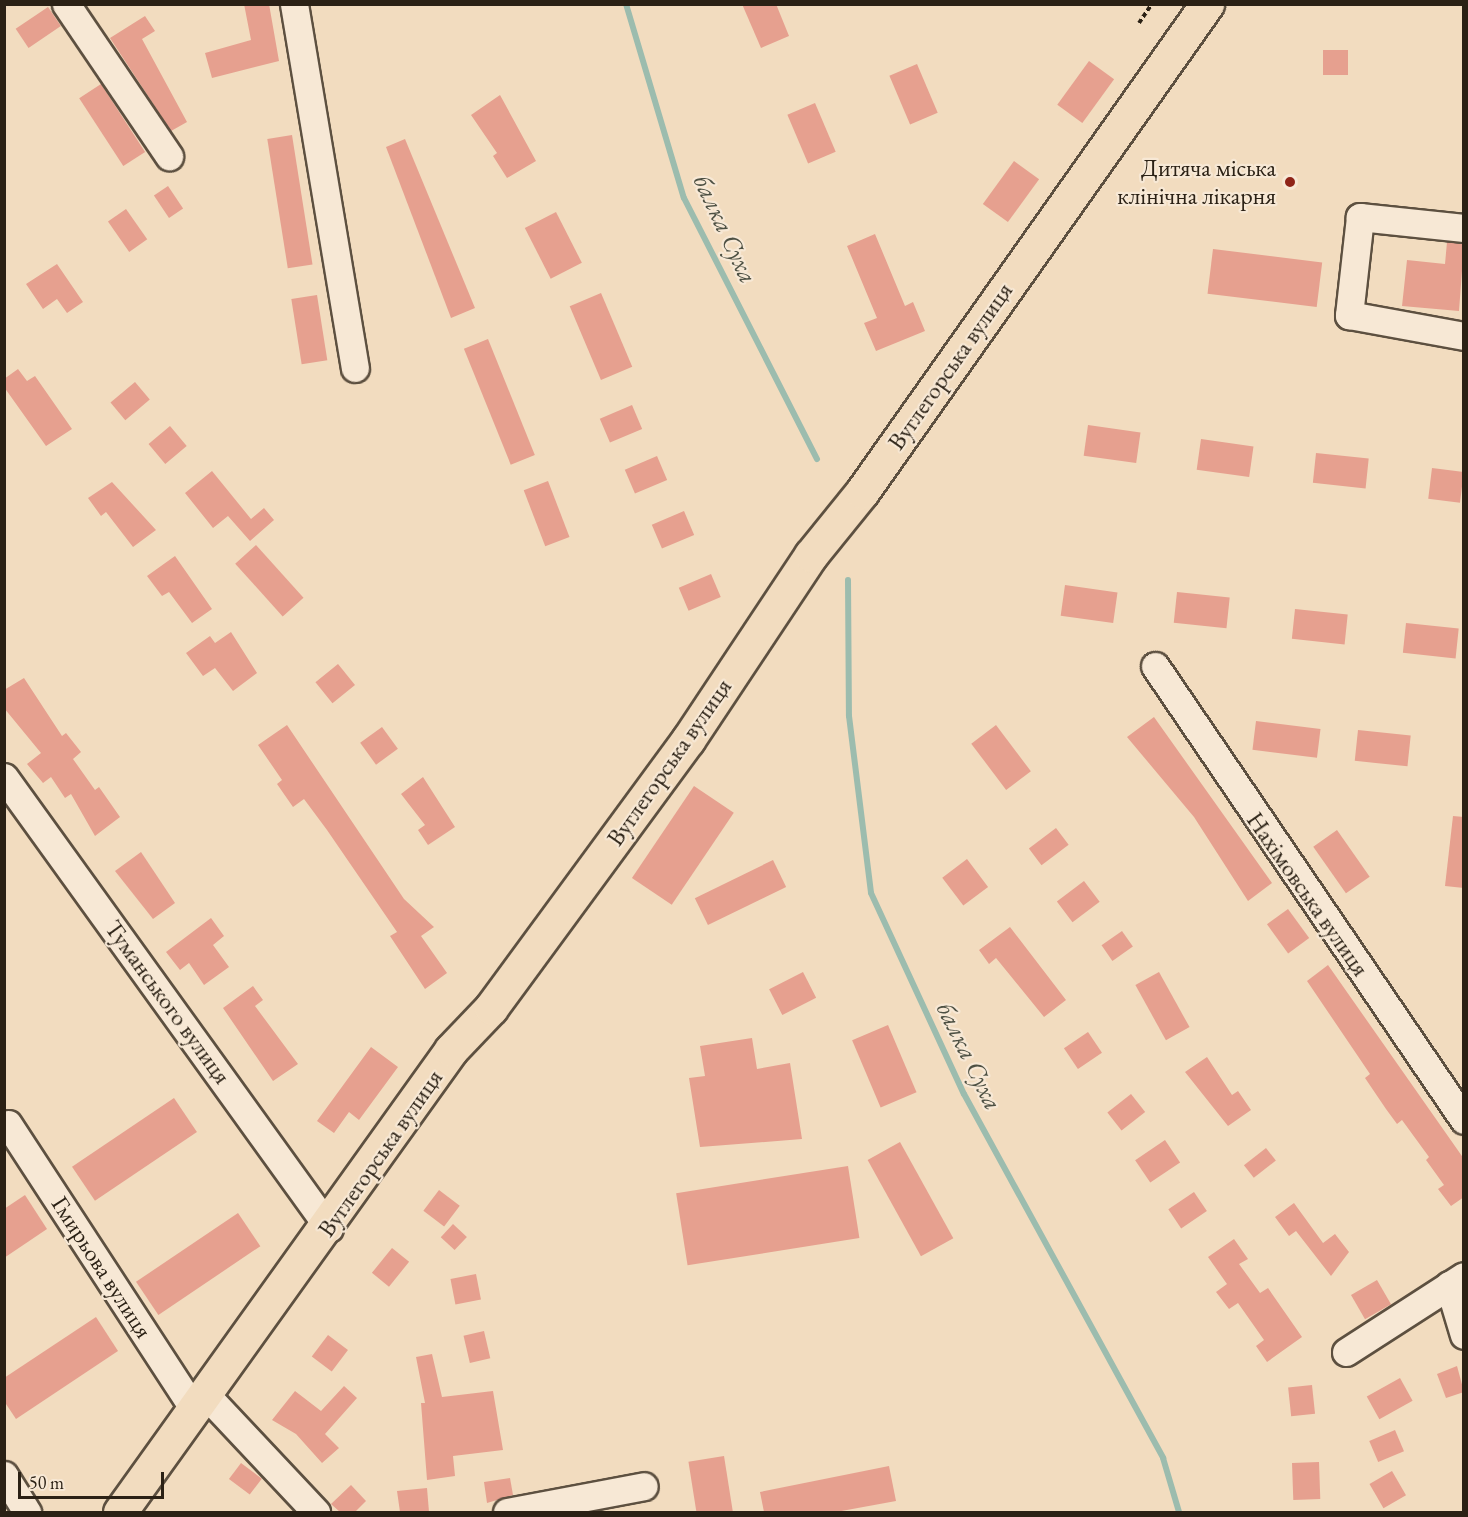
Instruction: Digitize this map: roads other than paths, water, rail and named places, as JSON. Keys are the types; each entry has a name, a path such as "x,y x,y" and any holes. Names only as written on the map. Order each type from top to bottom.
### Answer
{"main road":[{"name":"Вуглегорська вулиця","path":"120,1512 329,1228 451,1050 491,1008 687,740 811,555 862,492 1207,4"}],"street":[{"path":"66,4 169,156"},
{"path":"294,4 355,369"},
{"path":"1464,228 1360,217 1349,315 1464,336"},
{"name":"Нахімовська вулиця","path":"1155,666 1464,1120"},
{"name":"Туманського вулиця","path":"4,777 329,1228"},
{"name":"Гмирьова вулиця","path":"8,1124 15,1156 201,1403 316,1512"},
{"path":"1346,1352 1456,1280 1464,1335"},
{"path":"4,1475 27,1512"},
{"path":"507,1512 644,1486"}],"waterway":[{"name":"балка Суха","path":"626,4 684,198 817,459"},
{"name":"балка Суха","path":"848,580 849,716 871,893 964,1094 1163,1458 1179,1512"}],"place":[{"name":"Дитяча міська клінічна лікарня","path":"1290,182"}]}
